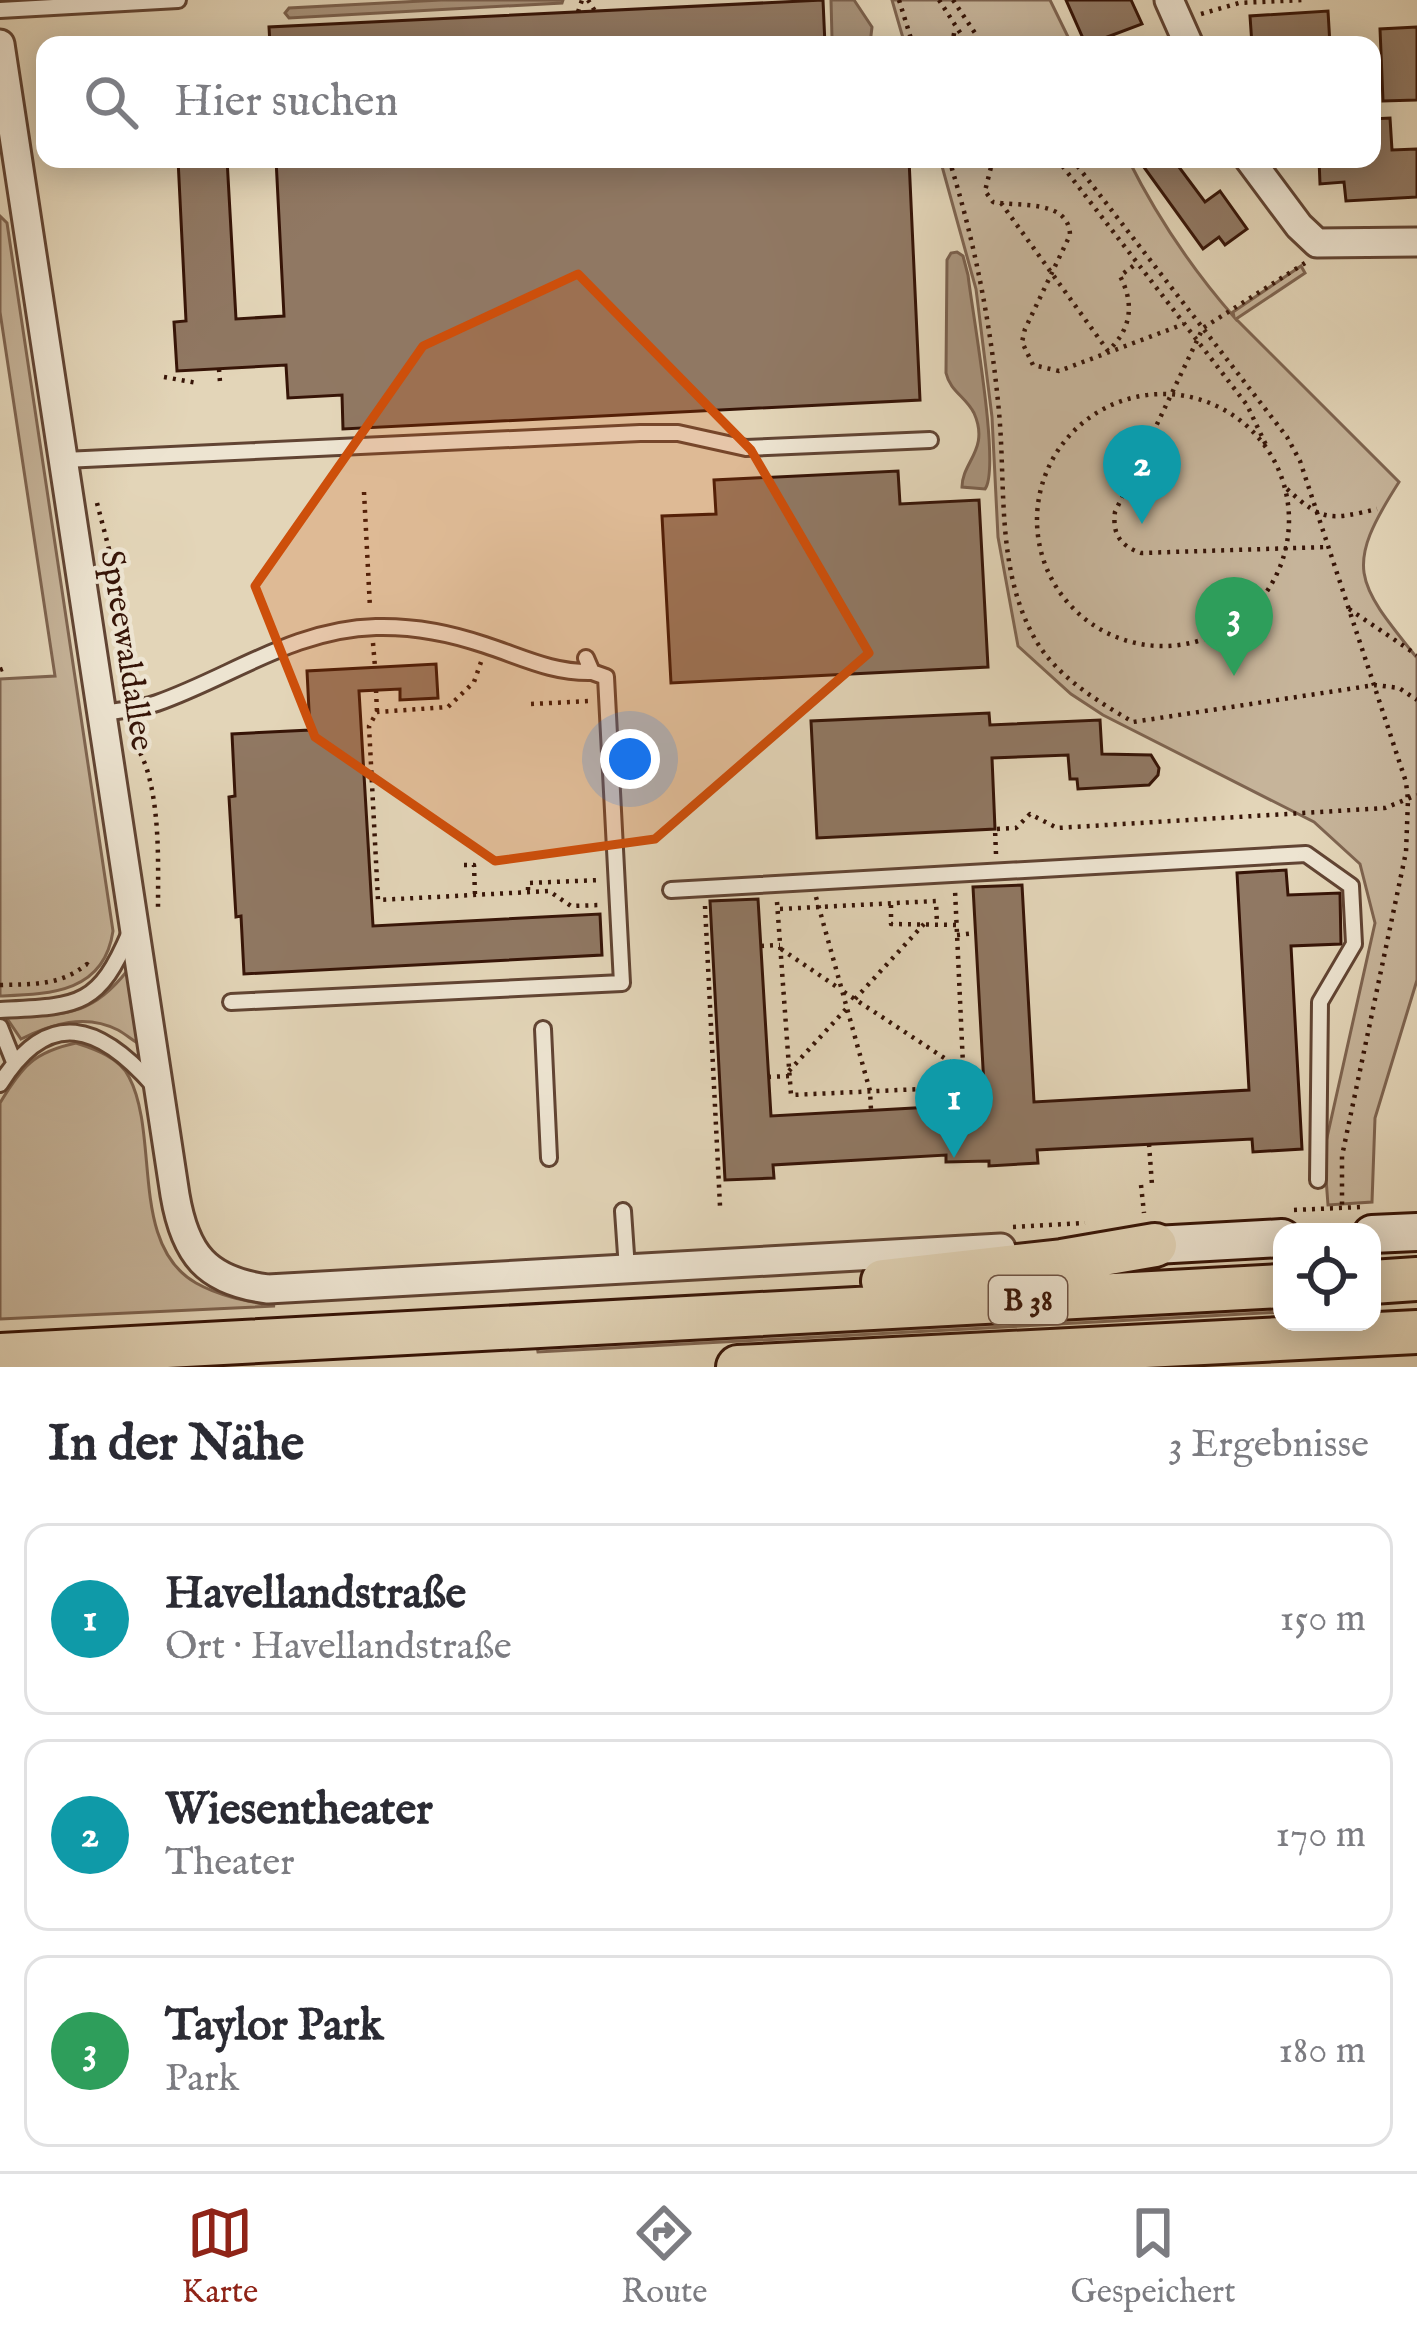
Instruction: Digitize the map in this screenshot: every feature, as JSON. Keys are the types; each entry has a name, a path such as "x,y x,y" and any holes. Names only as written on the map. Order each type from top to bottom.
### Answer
{"highway":[{"path":"774,1313 854,1284 1062,1262 1150,1232"},
{"path":"1381,1282 1417,1280"},
{"name":"B 38","path":"0,1355 1273,1286"},
{"name":"B 38","path":"738,1367 1411,1334"}],"main road":[{"path":"1376,1220 1417,1232"},
{"path":"1150,1232 1273,1225"}],"street":[{"name":"Spreewaldallee","path":"0,44 117,711 146,917 160,1093 180,1227 200,1261 243,1286 268,1289 626,1269"},
{"path":"1256,168 1316,251 1417,242"},
{"path":"626,1269 1055,1245 1150,1232"}],"lane":[{"path":"0,10 178,0"},
{"path":"76,459 678,433 746,448 930,440"},
{"path":"117,711 168,699 296,642 372,627 437,631 487,645 529,664 570,673 589,665 606,677 622,983 231,1002"},
{"path":"670,890 1306,854 1351,886 1354,944 1320,1002 1318,1180"},
{"path":"0,1010 82,1001 106,981 146,917"},
{"path":"0,1027 14,1061"},
{"path":"543,1029 549,1157"},
{"path":"0,1084 14,1061 54,1034 83,1033 127,1055 160,1093"},
{"path":"622,1210 626,1269"}],"path":[{"path":"578,12 585,0 595,11"},
{"path":"899,0 910,36"},
{"path":"939,0 962,36"},
{"path":"953,0 977,36"},
{"path":"1175,14 1304,0"},
{"path":"954,36 956,28"},
{"path":"951,168 984,288 999,415 1005,536 1025,619 1036,643 1103,704 1132,722 1375,685 1400,688 1417,700"},
{"path":"991,168 985,191 993,202 1054,210 1065,216 1070,235 1025,328 1026,355 1045,370 1059,371 1184,324"},
{"path":"1064,168 1247,405 1287,489 1317,515 1339,518 1377,509"},
{"path":"1079,168 1287,437 1300,461 1406,782 1406,852 1342,1156 1342,1208"},
{"path":"1001,203 1108,352"},
{"path":"1316,251 1203,328 1114,512 1117,538 1141,553 1328,547"},
{"path":"1108,352 1119,341 1130,312 1120,276 1137,263"},
{"path":"219,368 220,382"},
{"path":"164,377 197,383"},
{"path":"1268,450 1242,422 1210,402 1170,394 1131,397 1094,414 1063,442 1044,478 1037,519 1042,560 1061,596 1093,626 1131,643 1168,647 1208,638 1244,616 1270,586 1287,548 1287,489"},
{"path":"76,459 122,599 117,711 148,773 158,849 146,917"},
{"path":"364,491 372,627"},
{"path":"1349,609 1417,655"},
{"path":"377,712 448,707 474,682 487,645"},
{"path":"374,658 375,667"},
{"path":"376,690 377,712 369,726 378,900 549,891 571,906 618,904"},
{"path":"531,704 608,700"},
{"path":"996,872 995,829 1016,828 1030,814 1057,829 1385,808 1417,795"},
{"path":"464,865 474,865 475,895"},
{"path":"776,884 791,1095 964,1087 955,874"},
{"path":"529,892 528,883 617,879"},
{"path":"816,882 816,907 872,1110"},
{"path":"704,888 720,1205"},
{"path":"778,909 936,901 938,924"},
{"path":"891,903 891,923 957,925"},
{"path":"855,999 924,924"},
{"path":"958,934 976,934"},
{"path":"761,946 780,947 964,1075 984,1077"},
{"path":"0,985 52,983 71,977 87,964 106,981"},
{"path":"768,1077 789,1073 846,1009"},
{"path":"1150,1144 1152,1185"},
{"path":"1141,1185 1150,1232"},
{"path":"1291,1223 1342,1208 1376,1220"}],"highlighted area":[{"path":"578,274 751,450 869,653 655,839 495,861 315,737 255,586 423,346"}],"shaded area":[{"path":"563,0 289,18 285,13 289,8"},
{"path":"831,0 854,0 872,27 871,36 832,36"},
{"path":"892,0 1050,0 1068,36 902,36"},
{"path":"942,168 1133,168 1176,242 1234,317 1233,312 1301,266 1305,273 1236,319 1399,482 1370,535 1364,573 1380,610 1417,658 1417,980 1375,1118 1372,1202 1328,1205 1324,1151 1375,923 1360,864 1314,822 1103,715 1071,694 1018,646 998,537 992,417 976,289"},
{"path":"0,216 7,223 113,931 108,952 86,978 55,991 0,996 0,679 55,676 0,312"},
{"path":"957,252 963,256 968,275 984,388 990,452 985,489 962,487 977,446 978,425 946,373 947,260"},
{"path":"127,971 143,1046 106,1025 81,1021 21,1039 6,1017 74,1010 100,998"},
{"path":"76,1043 113,1059 129,1077 143,1129 154,1217 175,1266 215,1292 275,1306 0,1319 0,1103 30,1062"},
{"path":"1273,1306 1273,1312 538,1352 537,1346"}],"building":[{"path":"823,0 825,36 270,36 269,27"},
{"path":"1066,0 1131,0 1142,24 1110,36 1082,36"},
{"path":"1328,11 1329,36 1251,36 1250,16"},
{"path":"1417,27 1417,100 1383,101 1380,29"},
{"path":"1381,118 1390,118 1392,150 1417,149 1417,197 1346,201 1344,182 1320,184 1319,168 1381,168"},
{"path":"178,168 228,168 236,319 284,316 276,168 909,168 920,400 343,429 342,395 288,398 286,365 177,371 174,322 186,321"},
{"path":"1144,168 1180,168 1205,202 1220,191 1247,229 1225,245 1219,237 1203,249"},
{"path":"898,471 900,504 979,500 988,667 671,683 662,516 716,514 714,480"},
{"path":"436,664 438,698 400,700 400,689 359,691 373,926 600,914 602,955 244,974 229,797 235,796 232,734 310,730 307,671"},
{"path":"989,713 990,725 1100,720 1102,754 1151,755 1158,775 1149,785 1078,789 1077,779 1070,779 1068,755 992,758 995,829 817,838 811,721"},
{"path":"1286,870 1288,895 1340,893 1341,944 1291,946 1302,1149 1253,1152 1252,1139 1037,1150 1038,1163 989,1166 989,1161 946,1162 946,1155 773,1165 774,1178 725,1180 710,901 758,899 771,1116 985,1104 973,887 1022,885 1034,1102 1249,1090 1237,873"}],"place":[{"name":"Wiesentheater","path":"1142,524"},
{"name":"Taylor Park","path":"1234,676"},
{"name":"Havellandstraße","path":"954,1158"}]}
